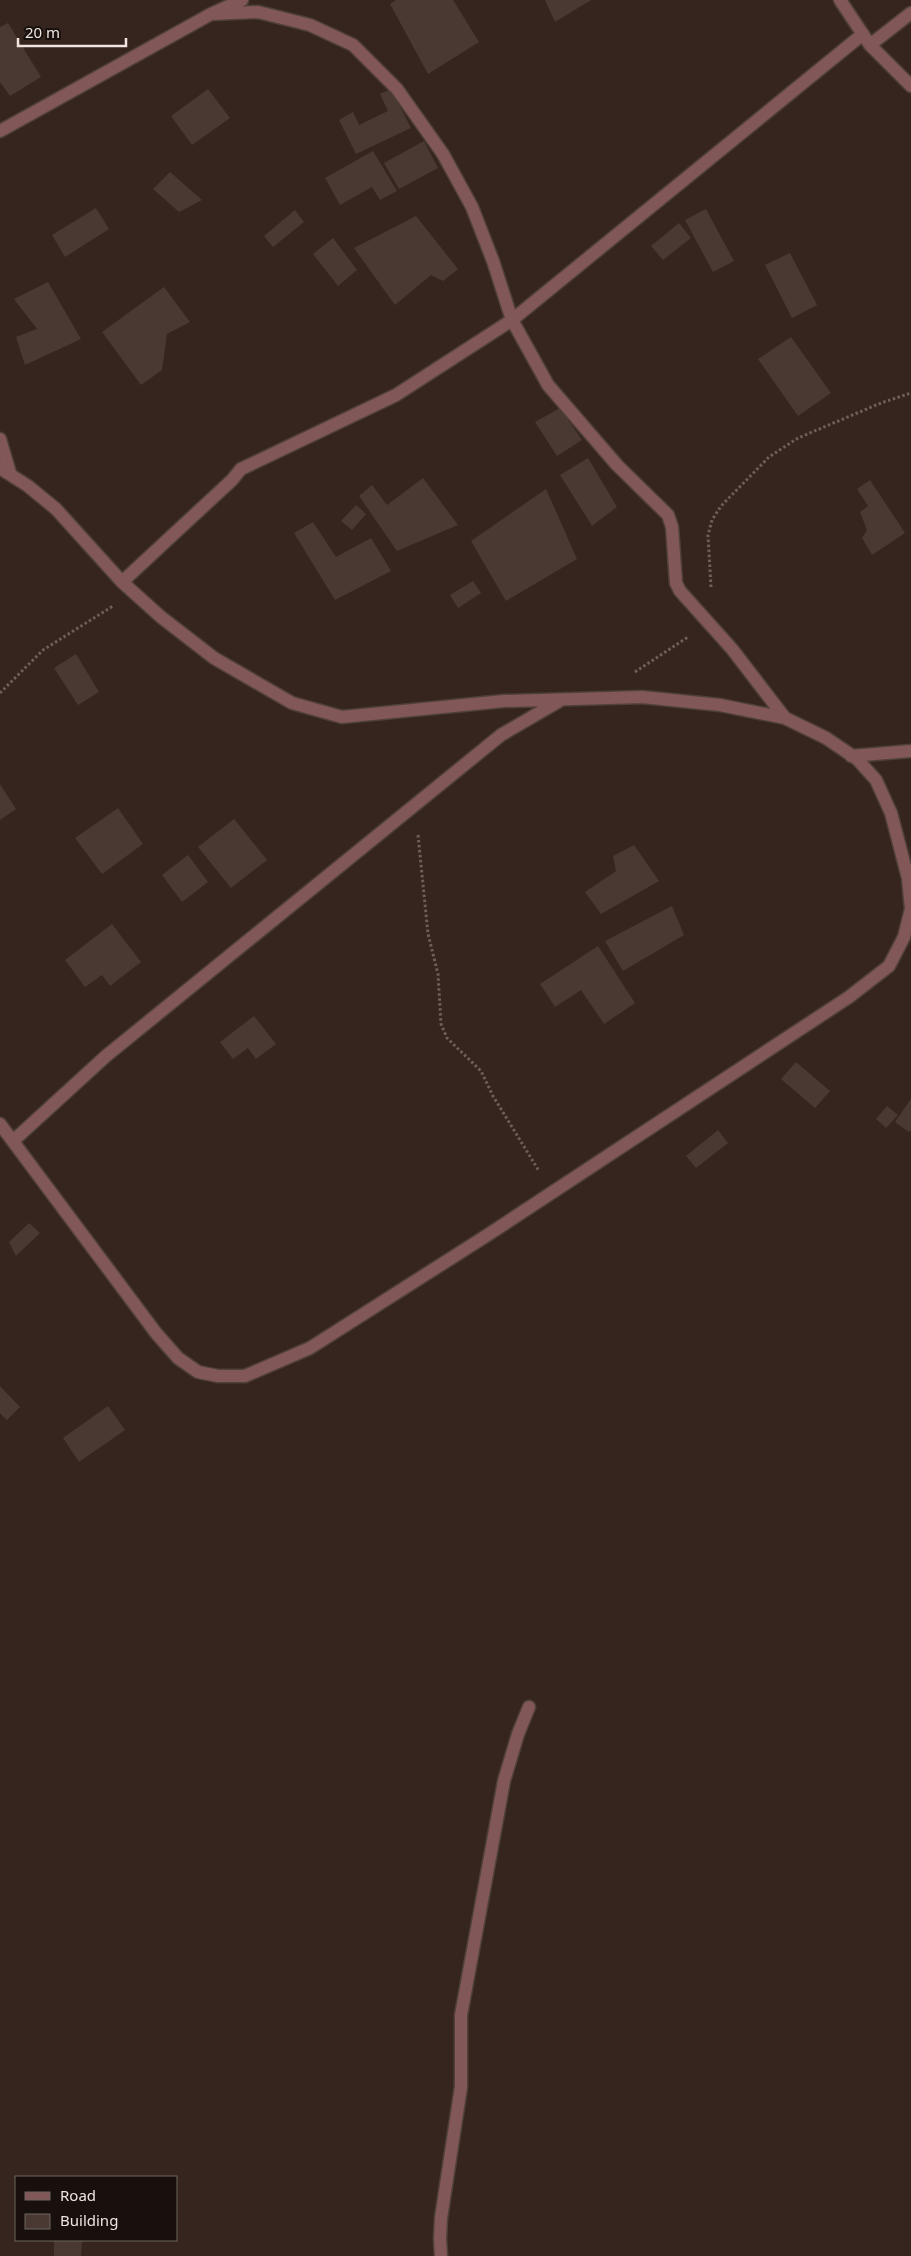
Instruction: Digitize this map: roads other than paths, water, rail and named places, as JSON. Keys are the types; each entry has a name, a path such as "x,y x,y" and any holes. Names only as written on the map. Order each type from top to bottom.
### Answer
{"street":[{"path":"0,130 211,14 242,0"},
{"path":"840,0 870,45 911,86"},
{"path":"211,14 258,12 310,25 353,45 397,89 443,154 472,207 493,261 512,320 548,385 617,465 668,515 672,527 676,583 680,591 732,648 785,718"},
{"path":"870,45 911,13"},
{"path":"122,582 232,480 241,469 396,395 512,320 862,34"},
{"path":"0,439 5,470 56,509 122,582 161,617 214,658 292,703 325,714 342,717 504,701 642,696 720,705 785,718 826,738 851,756 876,780 891,813 908,878 911,910 907,935 889,966 849,997 553,1192 310,1348 245,1376 218,1376 198,1372 178,1358 156,1333 0,1124"},
{"path":"13,1141 106,1056 500,735 562,699"},
{"path":"851,756 911,751"},
{"path":"441,2256 442,2218 461,2087 461,2016 504,1781 529,1706"}]}
